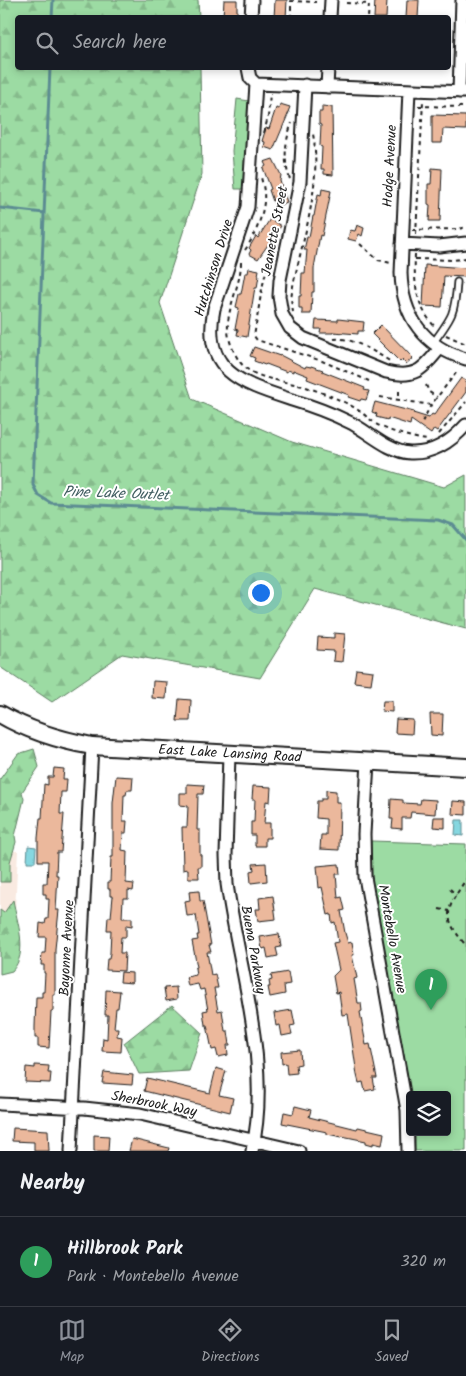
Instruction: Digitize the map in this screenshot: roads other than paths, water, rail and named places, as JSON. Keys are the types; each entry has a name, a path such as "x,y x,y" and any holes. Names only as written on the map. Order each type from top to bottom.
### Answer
{"street":[{"path":"251,15 252,0"},
{"path":"330,15 331,0"},
{"path":"248,70 250,78 256,84 462,92 462,0"},
{"path":"327,87 328,70"},
{"name":"Hutchinson Drive","path":"256,84 248,207 211,320 213,344 222,364 243,382 323,410 350,422 397,450 408,453 418,453 434,449 450,440 466,425"},
{"name":"Jeanette Street","path":"305,86 300,182 279,288 284,322 303,338 386,372 398,375 417,372 426,367 437,346"},
{"name":"Hodge Avenue","path":"409,90 401,286 404,302 412,319 421,332 437,346"},
{"path":"402,244 439,246 466,243"},
{"path":"437,346 466,359"},
{"name":"East Lake Lansing Road","path":"0,714 16,723 54,738 92,746 466,767"},
{"name":"Bayonne Avenue","path":"71,1151 92,746"},
{"name":"Buena Parkway","path":"229,754 227,884 258,1065 258,1113 253,1146"},
{"name":"Montebello Avenue","path":"368,762 364,834 365,877 407,1110 408,1151"},
{"name":"Sherbrook Way","path":"0,1104 140,1114 253,1146 299,1151"}],"lane":[{"path":"437,346 441,332 453,315 456,306 458,282"}],"water":[{"path":"456,820 463,820 463,836 455,835"},
{"path":"28,846 36,847 35,862 27,862"}],"waterway":[{"name":"Pine Lake Outlet","path":"52,15 53,0"},
{"name":"Pine Lake Outlet","path":"50,70 33,485 38,495 51,503 438,520 453,525 466,540"},
{"path":"0,208 44,213"}],"place":[{"name":"Hillbrook Park","path":"431,1010"}]}
